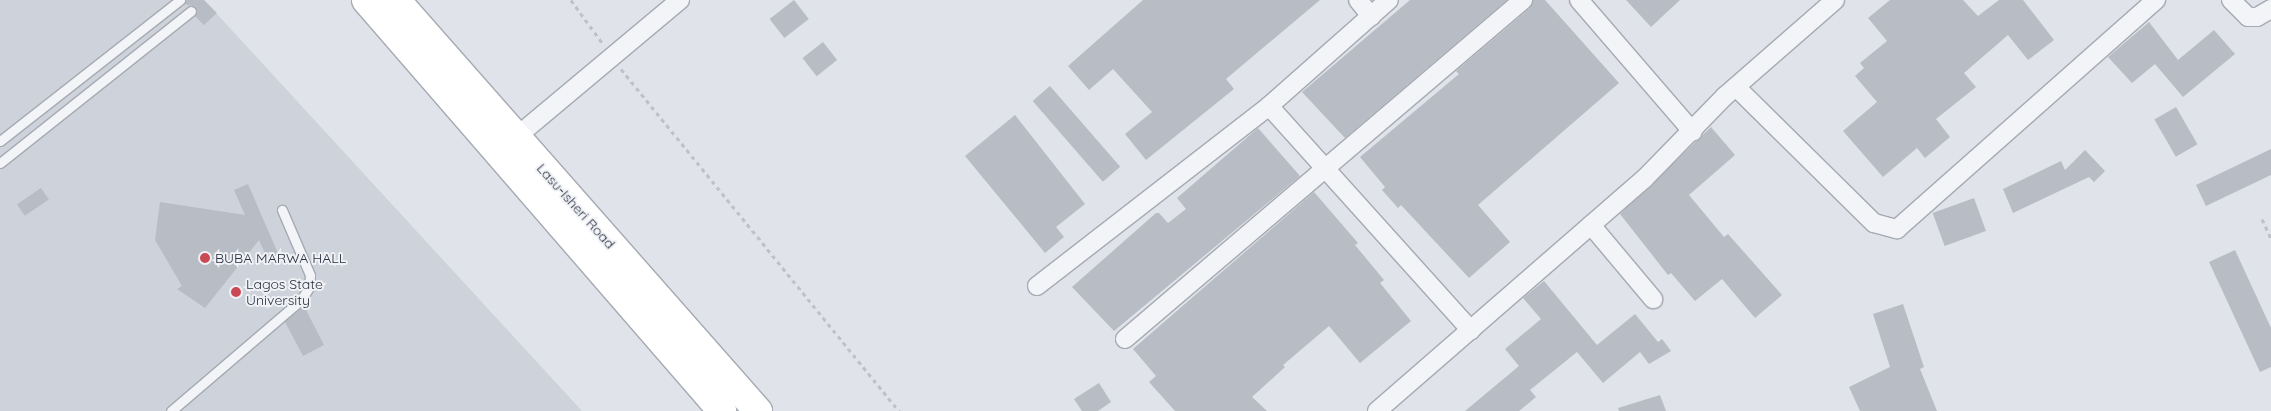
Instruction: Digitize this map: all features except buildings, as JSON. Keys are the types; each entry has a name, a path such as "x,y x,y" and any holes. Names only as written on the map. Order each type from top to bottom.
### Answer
{"main road":[{"name":"Lasu-Isheri Road","path":"366,0 758,411"},
{"name":"Lasu-Isheri Road","path":"396,0 506,146 722,411"}],"street":[{"path":"506,146 680,0"},
{"path":"1358,0 1371,16"},
{"path":"1037,286 1270,106 1389,0"},
{"path":"1125,340 1523,0"},
{"path":"1579,0 1694,132"},
{"path":"1377,411 1591,225 1694,132 1736,87 1835,0"},
{"path":"1736,87 1874,223 1897,229 2156,0"},
{"path":"2231,0 2248,17 2257,17 2271,9"},
{"path":"1270,106 1327,166 1471,330"},
{"path":"1591,225 1653,299"}],"lane":[{"path":"0,141 180,0"},
{"path":"0,163 191,11"},
{"path":"171,411 301,300 309,287 310,276 282,210"}],"path":[{"path":"571,0 611,56 899,411"},
{"path":"2262,219 2271,238"}],"shaded area":[{"name":"Lagos State University","path":"0,0 204,0 582,411 0,411"}],"place":[{"name":"BUBA MARWA HALL","path":"205,258"},
{"name":"Lagos State University","path":"236,292"}]}
